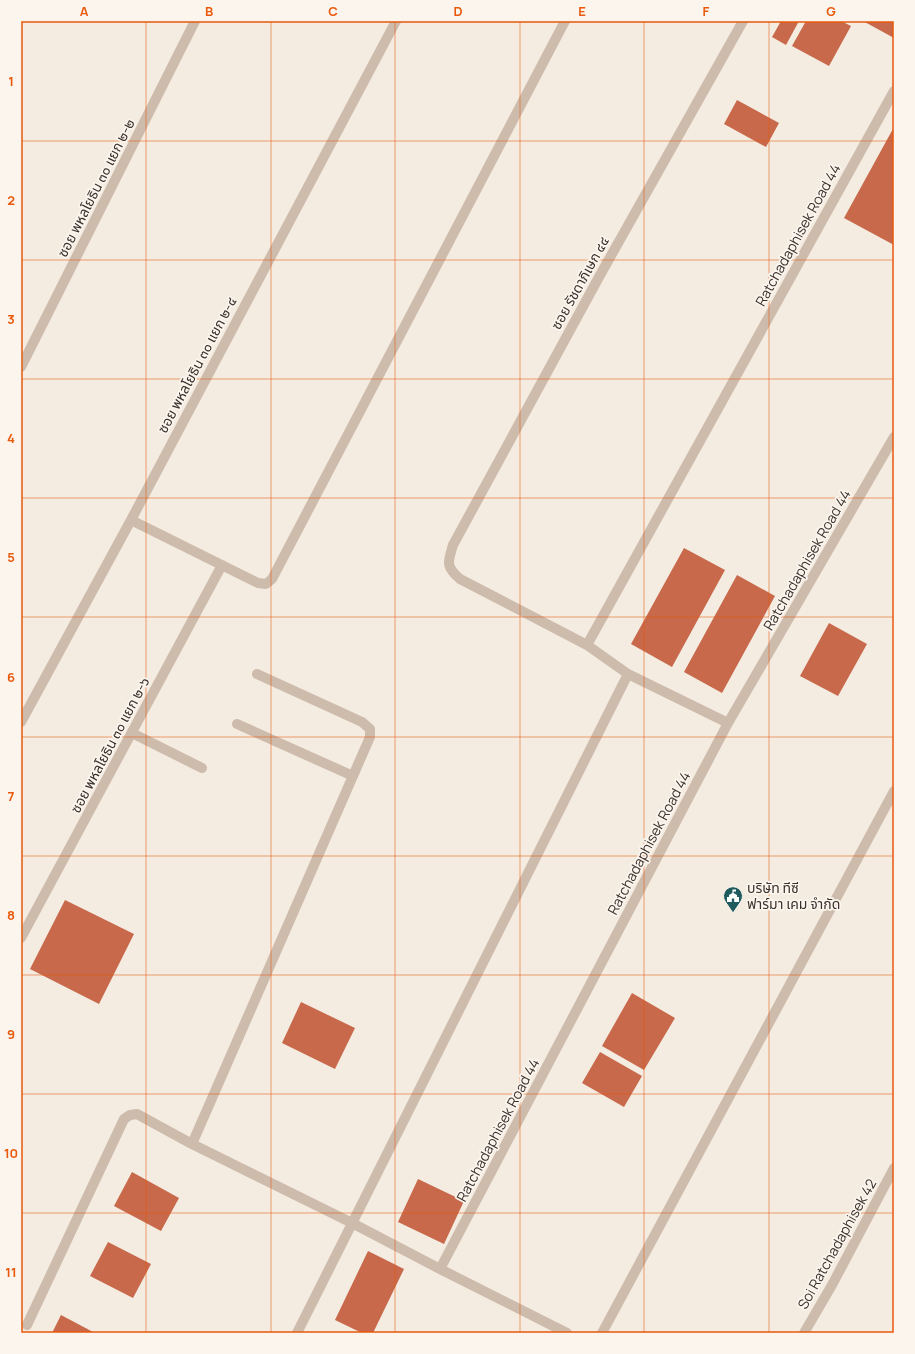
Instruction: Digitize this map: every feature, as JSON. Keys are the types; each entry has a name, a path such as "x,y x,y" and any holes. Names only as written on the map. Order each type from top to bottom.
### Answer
{"street":[{"name":"ซอย พหลโยธิน ๓๐ แยก ๒-๒","path":"21,367 195,21"},
{"name":"ซอย พหลโยธิน ๓๐ แยก ๒-๔","path":"21,722 131,520 396,21"},
{"path":"131,520 258,583 266,584 272,579 565,21"},
{"name":"ซอย รัชดาภิเษก ๔๔","path":"587,645 460,579 451,571 448,561 453,545 591,291 743,21"},
{"name":"Ratchadaphisek Road 44","path":"587,645 894,91"},
{"name":"Ratchadaphisek Road 44","path":"440,1269 728,723 894,437"},
{"name":"ซอย พหลโยธิน ๓๐ แยก ๒-๖","path":"21,937 222,565"},
{"path":"587,645 628,674 728,723"},
{"path":"192,1144 370,737 370,729 362,722 257,674"},
{"path":"297,1333 628,674"},
{"path":"237,724 353,776"},
{"path":"132,733 202,768"},
{"path":"602,1333 894,791"},
{"path":"26,1325 124,1119 130,1115 137,1114 192,1144 352,1223 567,1333"},
{"name":"Soi Ratchadaphisek 42","path":"804,1333 832,1285 894,1168"}],"building":[{"path":"781,21 799,21 786,45 772,37"},
{"path":"806,21 841,21 851,26 829,66 792,46"},
{"path":"863,21 894,21 894,38"},
{"path":"737,100 779,123 766,147 724,124"},
{"path":"894,127 894,245 844,218"},
{"path":"684,548 725,570 672,667 631,644"},
{"path":"737,575 775,596 722,693 684,672"},
{"path":"829,623 867,644 838,696 800,676"},
{"path":"65,900 134,934 99,1004 30,969"},
{"path":"632,993 675,1018 644,1070 602,1046"},
{"path":"301,1002 355,1028 335,1069 282,1043"},
{"path":"600,1052 642,1076 624,1107 582,1083"},
{"path":"132,1172 179,1198 161,1231 114,1206"},
{"path":"418,1179 464,1201 444,1244 398,1222"},
{"path":"108,1242 151,1264 133,1298 90,1276"},
{"path":"368,1251 404,1269 373,1333 362,1333 335,1320"},
{"path":"61,1315 95,1333 52,1333"}],"place":[{"name":"บริษัท ทีซี ฟาร์มา เคม จำกัด","path":"733,913"}]}
